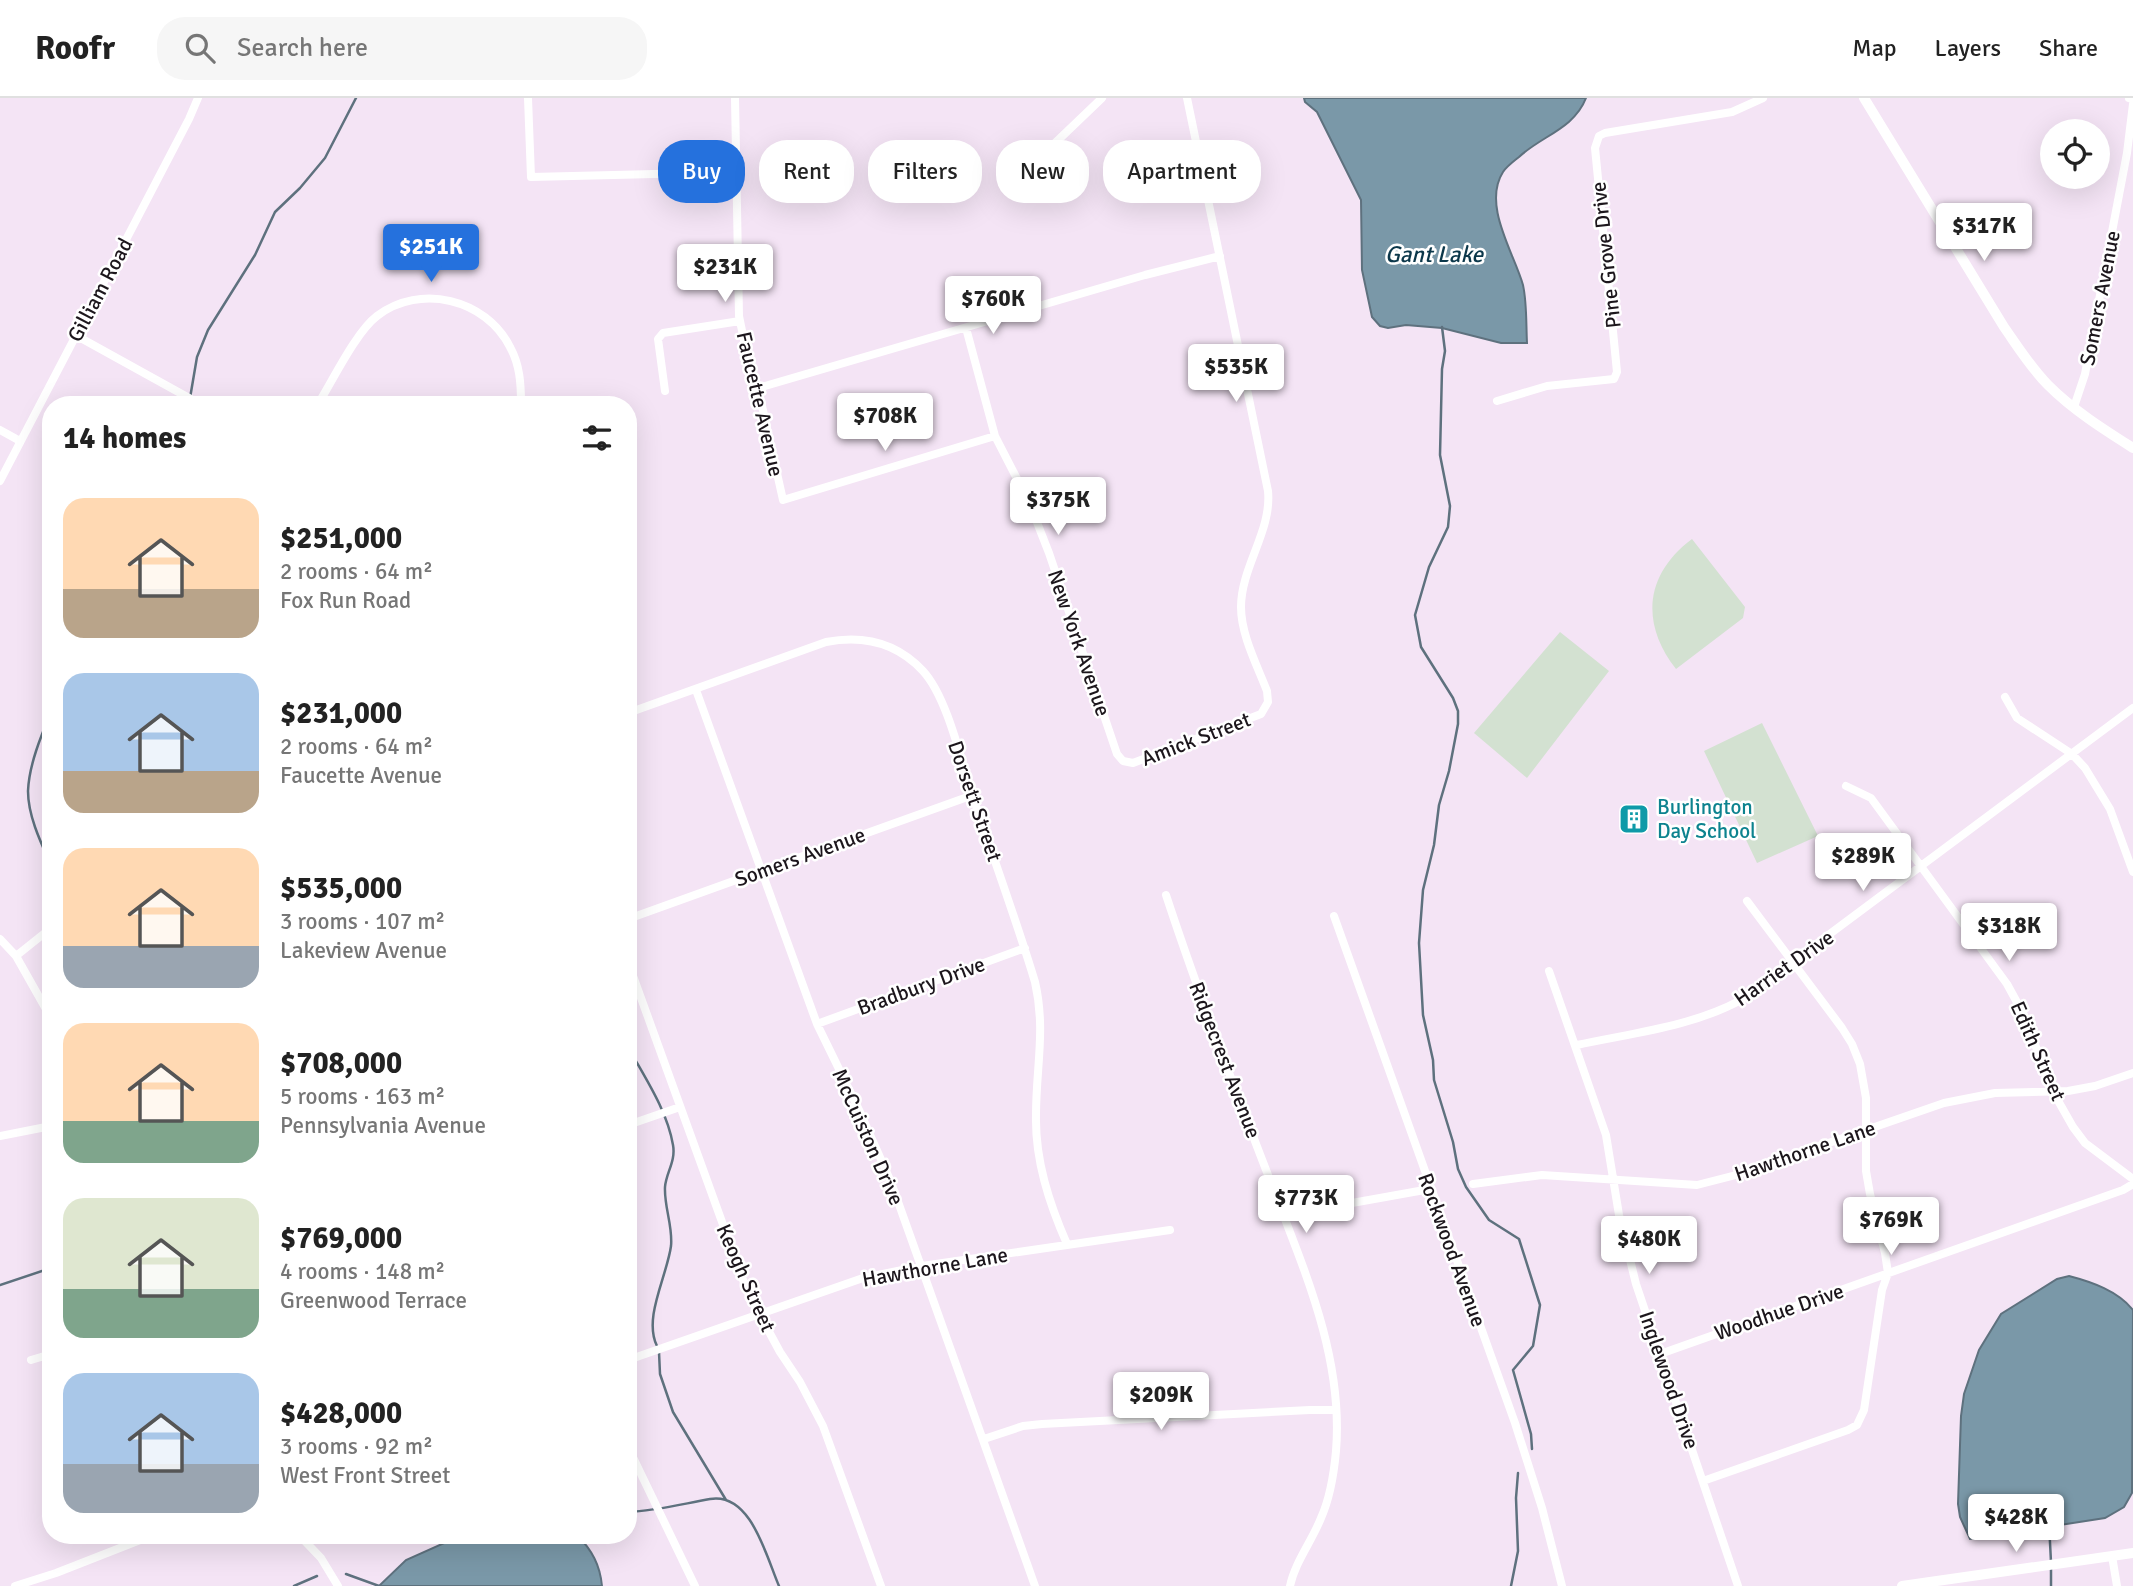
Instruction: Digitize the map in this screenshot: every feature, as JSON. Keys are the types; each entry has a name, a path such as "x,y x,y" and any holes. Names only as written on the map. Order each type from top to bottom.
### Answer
{"street":[{"name":"Gilliam Road","path":"44,396 198,98"},
{"path":"528,98 531,177 658,174"},
{"name":"Faucette Avenue","path":"735,98 736,140"},
{"path":"1058,140 1102,98"},
{"path":"758,388 1145,275 1220,256 1187,98"},
{"name":"Pine Grove Drive","path":"1497,401 1547,386 1614,379 1616,374 1595,148 1599,136 1732,112 1763,98"},
{"path":"1864,98 2028,362 2048,385 2074,407 2133,448"},
{"name":"Somers Avenue","path":"2074,407 2085,374 2127,153 2133,104"},
{"name":"Faucette Avenue","path":"738,203 740,321 783,500 995,436"},
{"name":"Amick Street","path":"1123,761 1133,763 1144,760 1248,720 1261,713 1268,702 1267,691 1245,631 1241,607 1243,589 1268,513 1268,491 1220,256"},
{"path":"323,396 366,327 390,308 427,298 464,305 479,312 499,330 511,348 517,364 521,396"},
{"path":"665,391 658,339 663,333 740,321"},
{"name":"New York Avenue","path":"966,328 995,436 1029,502 1117,754 1123,761"},
{"path":"76,336 185,396"},
{"name":"Gilliam Road","path":"0,481 42,400"},
{"path":"0,430 20,441"},
{"name":"Dorsett Street","path":"637,710 826,642 857,638 889,646 913,661 931,682 956,744 1035,982 1042,1022 1036,1099 1039,1156 1045,1184 1067,1244"},
{"name":"McCuiston Drive","path":"695,690 817,1024 878,1150 984,1438 1035,1586"},
{"path":"2005,697 2017,718 2072,754 2085,768 2102,792 2133,872"},
{"name":"Harriet Drive","path":"1577,1045 1664,1028 1712,1014 1741,1000 2133,708"},
{"name":"Edith Street","path":"1846,786 1871,798 1982,948 2019,1004 2053,1090 2085,1143 2133,1182"},
{"name":"Somers Avenue","path":"637,916 973,795"},
{"name":"Ridgecrest Avenue","path":"1166,895 1280,1208 1329,1349 1334,1376 1336,1453 1328,1496 1321,1518 1294,1572 1290,1586"},
{"path":"1703,1481 1857,1425 1864,1410 1882,1290 1888,1273 1870,1194 1864,1130 1864,1082 1852,1044 1747,901"},
{"name":"Rockwood Avenue","path":"1334,916 1514,1423 1542,1508 1562,1586"},
{"path":"16,956 42,935"},
{"path":"0,939 16,956 42,1002"},
{"name":"Bradbury Drive","path":"817,1024 1025,948"},
{"name":"Inglewood Drive","path":"1549,971 1603,1123 1626,1250 1738,1586"},
{"name":"Keogh Street","path":"637,987 734,1257 759,1314 823,1426 881,1586"},
{"name":"Hawthorne Lane","path":"1473,1184 1542,1175 1676,1185 1713,1182 1970,1096 2068,1091 2095,1086 2133,1073"},
{"path":"637,1122 680,1107"},
{"path":"0,1136 42,1128"},
{"name":"Woodhue Drive","path":"1660,1354 2040,1221 2123,1190 2133,1182"},
{"path":"1280,1208 1352,1203 1430,1189"},
{"name":"Hawthorne Lane","path":"637,1357 863,1278 922,1266 1170,1230"},
{"path":"31,1360 42,1357"},
{"path":"984,1438 1023,1426 1042,1424 1335,1410"},
{"path":"637,1466 695,1586"},
{"path":"15,1586 57,1573 130,1544"},
{"path":"308,1544 321,1558 338,1586"},
{"path":"1902,1586 2133,1553"},
{"path":"2112,1556 2117,1586"}],"green space":[{"path":"1692,539 1745,607 1743,618 1676,669 1664,652 1657,634 1653,600 1657,583 1665,568 1676,553"},
{"path":"1560,632 1609,671 1527,778 1474,733"},
{"path":"1762,723 1818,836 1757,863 1704,751"}],"water":[{"name":"Gant Lake","path":"1304,98 1586,98 1581,109 1565,125 1509,166 1497,185 1498,214 1523,285 1527,343 1501,343 1442,328 1380,326 1372,317 1362,270 1361,200 1317,112"},
{"path":"2069,1276 2112,1292 2133,1310 2132,1493 2124,1507 2105,1518 1970,1539 1960,1517 1958,1504 1961,1416 1964,1394 1979,1350 2001,1314 2057,1279"},
{"path":"442,1544 585,1544 594,1558 602,1586 379,1586 406,1560"}],"waterway":[{"path":"190,396 197,357 208,330 255,255 275,212 325,158 356,98"},
{"path":"1442,327 1445,351 1442,369 1440,455 1450,506 1448,527 1429,567 1415,615 1421,647 1453,698 1458,711 1458,724 1423,890 1419,943 1423,1015 1433,1060 1434,1080 1453,1142 1458,1169 1466,1187 1489,1220 1519,1239 1540,1305 1533,1346 1513,1370 1531,1434 1532,1449"},
{"path":"42,736 33,761 28,791 33,820 42,846"},
{"path":"637,1063 661,1107 673,1145 665,1187 671,1246 654,1310 653,1335 657,1346"},
{"path":"0,1285 42,1271"},
{"path":"659,1352 660,1374 673,1412 726,1500"},
{"path":"1511,1586 1518,1551 1518,1473"},
{"path":"637,1511 710,1499 724,1499 736,1505 755,1529 779,1586"},
{"path":"2049,1523 2051,1562"},
{"path":"2051,1569 2051,1586"},
{"path":"346,1574 379,1586"},
{"path":"294,1586 317,1576"}],"place":[{"name":"Burlington Day School","path":"1634,819"}]}
